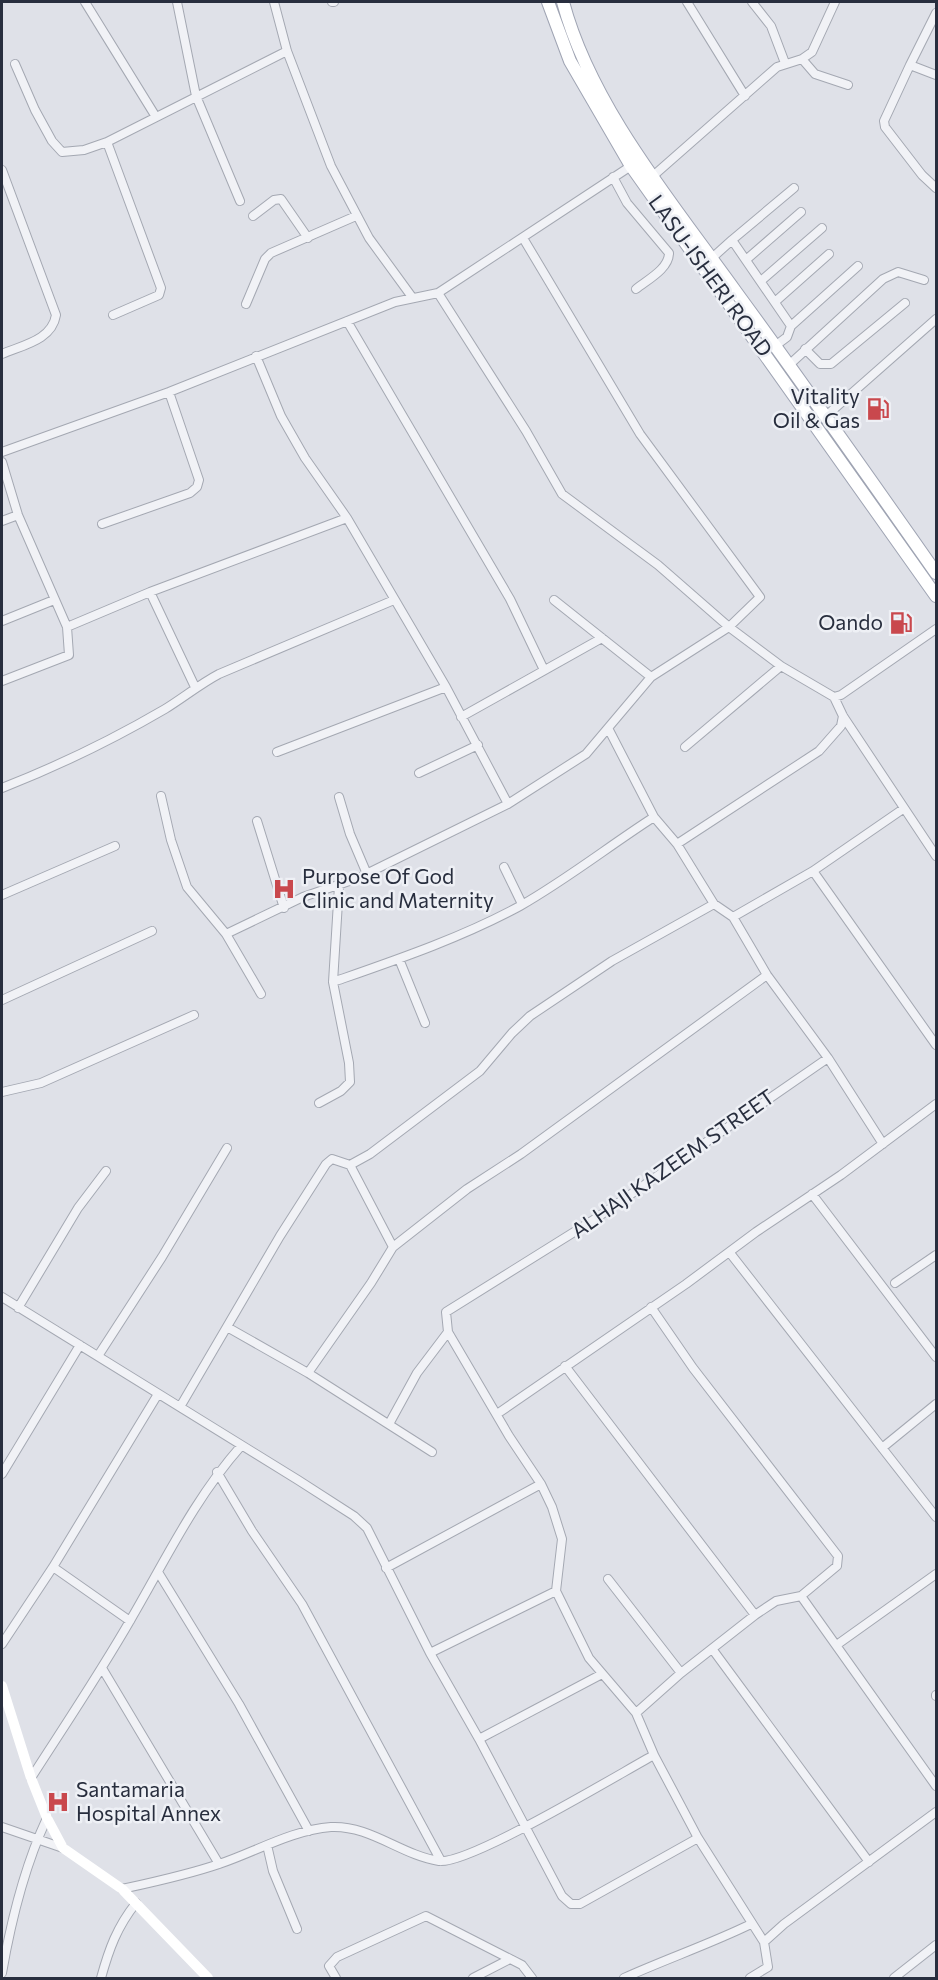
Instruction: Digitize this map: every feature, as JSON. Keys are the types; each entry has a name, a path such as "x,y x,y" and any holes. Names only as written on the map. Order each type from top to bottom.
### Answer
{"main road":[{"name":"LASU-ISHERI ROAD","path":"548,2 570,61 631,166 936,596"},
{"name":"LASU-ISHERI ROAD","path":"563,2 573,35 594,82 653,176 936,573"}],"street":[{"path":"85,2 156,117"},
{"path":"177,2 196,96 240,201"},
{"path":"274,2 287,51 321,145 356,216 412,297"},
{"path":"687,2 745,96"},
{"path":"752,2 771,26 785,63"},
{"path":"653,176 785,63 802,59 812,52 835,2"},
{"path":"936,13 884,121 885,127 936,188"},
{"path":"15,63 35,110 57,148 62,152 73,152 107,142 287,51"},
{"path":"802,59 808,69 815,74 848,85"},
{"path":"910,65 936,75"},
{"path":"107,142 161,288 159,295 113,315"},
{"path":"2,452 169,392 255,356 412,297 438,293 631,166"},
{"path":"2,170 57,315 55,326 44,336 2,354"},
{"path":"613,177 627,203 669,253 669,259 661,270 636,289"},
{"path":"712,258 794,188"},
{"path":"253,216 274,200 281,199 308,238"},
{"path":"747,259 801,212"},
{"path":"246,304 265,259 271,253 356,216"},
{"path":"762,280 822,228"},
{"path":"226,934 303,897 339,886 367,874 508,804 586,754 651,677 729,627 760,597 640,434 523,238"},
{"path":"732,240 762,280 791,326"},
{"path":"776,301 829,254"},
{"path":"776,346 787,337 791,326 858,266"},
{"path":"789,365 883,279 898,272 924,280"},
{"path":"438,293 526,431 562,494 658,565 729,627 781,666 834,697 843,716 936,856"},
{"path":"805,349 820,364 831,364 905,303"},
{"path":"826,416 936,319"},
{"path":"347,321 504,589 544,670"},
{"path":"255,356 281,416 305,459 347,518 446,687 508,804"},
{"path":"102,524 190,493 197,488 199,480 169,392"},
{"path":"2,462 18,515 67,627 69,655 2,681"},
{"path":"2,521 18,515"},
{"path":"67,627 150,592 347,518"},
{"path":"150,592 195,687"},
{"path":"2,621 54,600"},
{"path":"2,789 68,762 167,708 195,687 394,600"},
{"path":"554,600 651,677"},
{"path":"834,697 842,695 936,629"},
{"path":"461,717 602,639"},
{"path":"685,747 781,666"},
{"path":"277,752 446,687"},
{"path":"677,844 819,751 841,726 843,716"},
{"path":"608,728 654,817 677,844 714,904 733,917 767,975 828,1058 883,1144"},
{"path":"419,773 478,745"},
{"path":"161,796 171,840 187,887 226,934 261,994"},
{"path":"339,797 350,834 367,874"},
{"path":"733,917 813,871 903,809"},
{"path":"333,982 399,959 488,922 522,904 654,817"},
{"path":"257,821 284,908"},
{"path":"2,896 115,846"},
{"path":"504,867 522,904"},
{"path":"813,871 936,1045"},
{"path":"319,1103 341,1091 350,1082 349,1063 333,982 339,886"},
{"path":"350,1165 370,1154 480,1071 512,1033 530,1016 612,962 714,904"},
{"path":"2,1000 152,932"},
{"path":"399,959 425,1023"},
{"path":"308,1373 371,1283 393,1247 467,1189 521,1154 767,975"},
{"path":"2,1092 41,1083 194,1015"},
{"name":"ALHAJI KAZEEM STREET","path":"448,1332 446,1312 456,1304 595,1219 828,1058"},
{"path":"497,1414 730,1253 936,1104"},
{"path":"98,1356 162,1257 227,1148"},
{"path":"180,1407 226,1327 326,1164 332,1159 350,1165 393,1247"},
{"path":"18,1308 78,1208 106,1171"},
{"path":"812,1194 936,1357"},
{"path":"730,1253 936,1517"},
{"path":"895,1283 936,1255"},
{"path":"2,1298 354,1516 367,1528 430,1653 480,1739 562,1896 571,1904 580,1904 698,1838"},
{"path":"636,1713 681,1672 713,1650 755,1615 776,1601 801,1596 837,1566 838,1556 693,1368 651,1307"},
{"path":"226,1327 308,1373 432,1452"},
{"path":"389,1424 417,1373 448,1332 541,1484 561,1532 556,1591 589,1658 636,1713 654,1755 698,1838 764,1942 768,1967 750,1978"},
{"path":"2,1474 80,1345"},
{"path":"565,1366 755,1615"},
{"path":"2,1644 53,1567 158,1395"},
{"path":"882,1448 936,1404"},
{"path":"31,1778 102,1668 182,1527 218,1472 241,1446"},
{"path":"218,1472 252,1531 302,1604 441,1861"},
{"path":"386,1568 541,1484"},
{"path":"53,1567 130,1620"},
{"path":"158,1572 239,1704 309,1831"},
{"path":"838,1644 936,1574"},
{"path":"608,1579 681,1672"},
{"path":"430,1653 556,1591"},
{"path":"801,1596 838,1644 936,1786"},
{"path":"713,1650 868,1862"},
{"path":"102,1668 219,1864"},
{"path":"480,1739 602,1674"},
{"path":"2,1686 31,1778 47,1818 63,1848"},
{"path":"122,1889 219,1864 309,1831 332,1827 356,1829 418,1856 441,1861 464,1857 526,1826 654,1755"},
{"path":"764,1942 936,1812"},
{"path":"2,1972 6,1946 37,1839 47,1818"},
{"path":"2,1827 63,1848 122,1889 208,1978"},
{"path":"267,1845 273,1871 297,1929"},
{"path":"101,1978 119,1925 136,1903"},
{"path":"336,1978 329,1966 337,1957 426,1916 522,1965 532,1978"},
{"path":"624,1978 678,1954 715,1942 751,1924"},
{"path":"894,1978 936,1945"},
{"path":"473,1978 510,1959"}],"place":[{"name":"Vitality Oil & Gas","path":"878,409"},
{"name":"Oando","path":"901,623"},
{"name":"Purpose Of God Clinic and Maternity","path":"284,889"},
{"name":"Santamaria Hospital Annex","path":"58,1802"}]}
